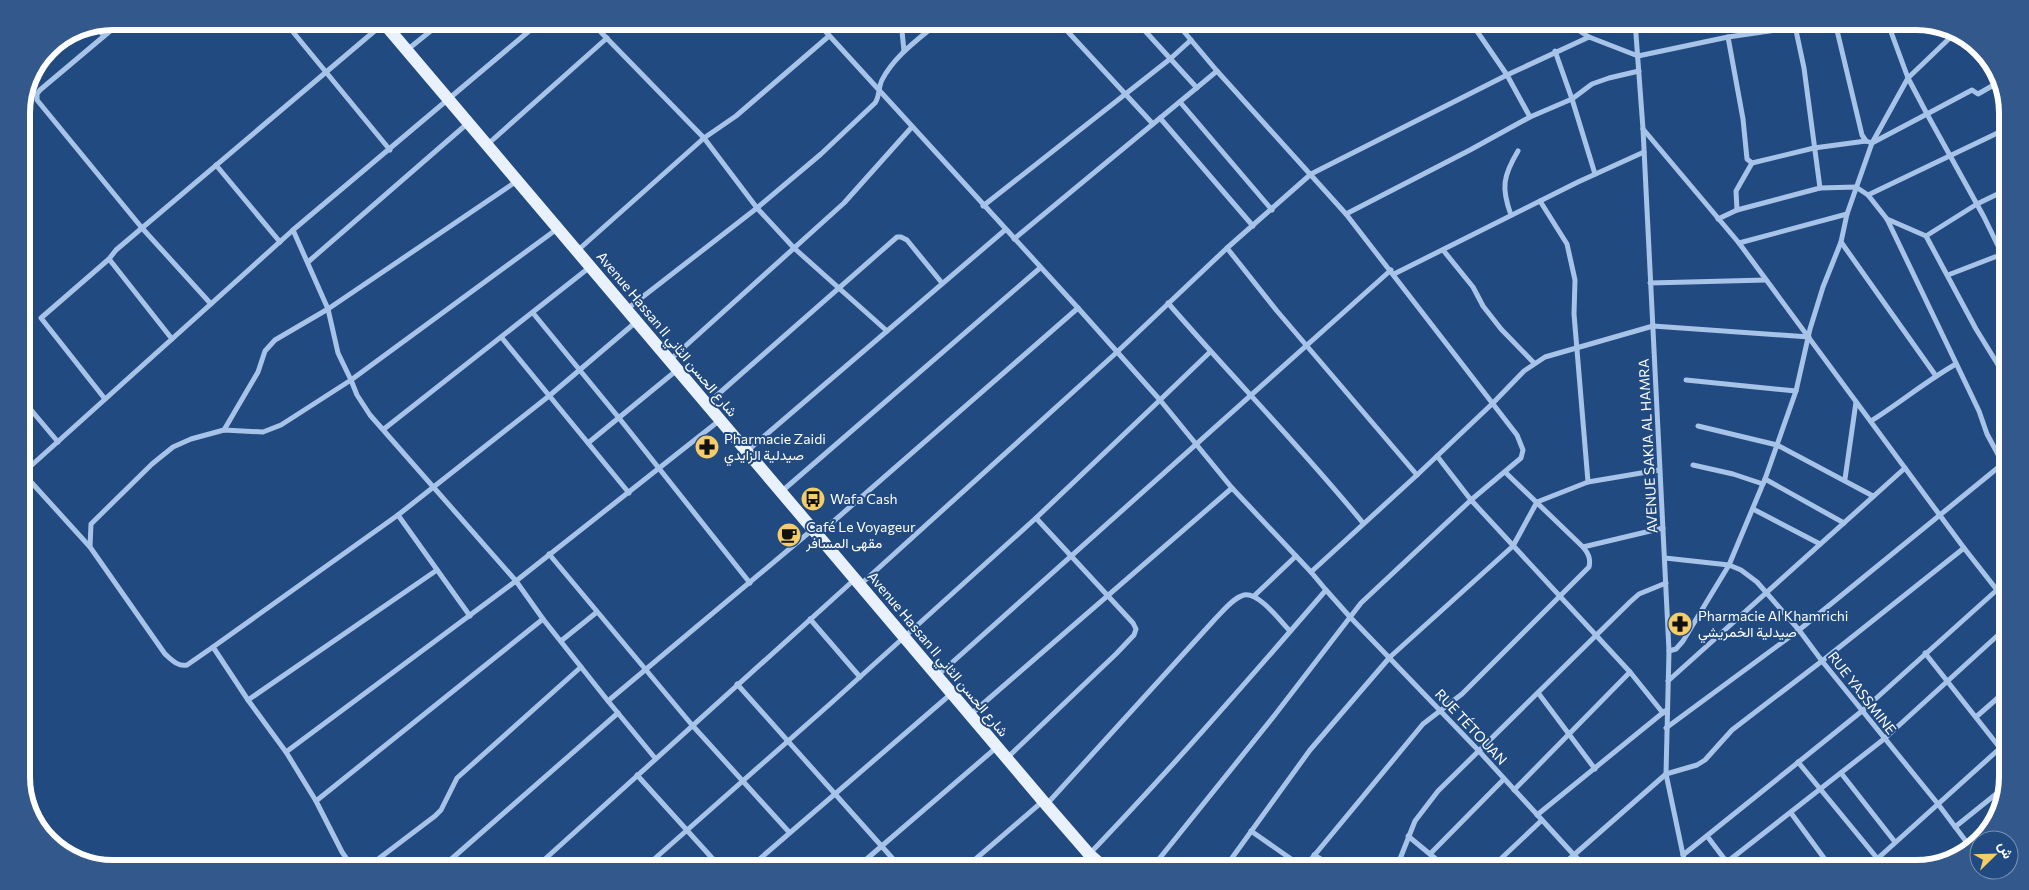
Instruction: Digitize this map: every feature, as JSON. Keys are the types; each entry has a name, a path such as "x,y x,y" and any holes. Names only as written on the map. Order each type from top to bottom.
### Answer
{"main road":[{"name":"Avenue Hassan II شارع الحسن الثاني","path":"390,30 1044,803 1096,860"}],"street":[{"path":"111,30 40,90 37,94 37,100 142,228 211,304"},
{"path":"291,30 390,150"},
{"path":"105,400 41,318 109,259 116,250 374,30"},
{"path":"406,50 432,30"},
{"path":"30,466 293,230 450,100 531,30"},
{"path":"599,30 704,138 757,208 794,248 886,331"},
{"name":"RUE TÉTOUAN","path":"823,30 1078,308 1116,353 1160,400 1232,488 1296,556 1350,618 1390,657 1579,860"},
{"path":"902,30 904,51"},
{"path":"626,309 757,208 821,154 878,98 882,80 904,51 929,30"},
{"path":"1066,30 1153,124"},
{"path":"1144,30 1197,88"},
{"path":"1158,860 1361,602 1471,500 1521,458 1523,450 1521,442 1493,403 1346,214 1183,30"},
{"path":"1476,30 1507,74 1530,117"},
{"path":"1578,30 1589,37 1638,56 1764,30"},
{"name":"AVENUE SAKIA AL HAMRA","path":"1636,30 1643,129 1669,651 1665,711 1666,774 1684,860"},
{"path":"1796,30 1804,68 1820,188"},
{"path":"1838,30 1849,87 1862,136 1869,142"},
{"path":"1890,30 1908,78 1977,204 1999,250"},
{"path":"100,31 104,36"},
{"path":"577,251 704,138 736,116 828,36"},
{"path":"546,860 737,684 810,619 857,582 1116,353 1227,248 1312,174 1507,74 1589,37"},
{"path":"1728,37 1743,119 1747,159 1752,163"},
{"path":"1669,651 1676,649 1683,641 1729,565 1764,482 1796,391 1822,287 1841,242 1847,214 1869,142 1908,78 1951,37"},
{"path":"487,144 607,38"},
{"path":"983,206 1170,59 1191,40"},
{"path":"1555,51 1595,174"},
{"path":"1014,239 1217,71"},
{"path":"1346,214 1530,117 1572,99 1592,84 1639,71"},
{"path":"1737,210 1736,191 1752,163 1814,148 1869,142 1965,93 1972,90 1978,94 1994,85"},
{"path":"1180,102 1272,210"},
{"path":"1160,118 1253,226"},
{"path":"308,262 468,122"},
{"path":"588,443 619,418 794,248 844,203 911,128"},
{"path":"1643,129 1739,243 1999,594"},
{"path":"1868,195 1999,132"},
{"path":"1511,215 1506,203 1504,182 1507,169 1518,151"},
{"path":"937,676 1196,444 1393,272 1444,250 1511,215 1644,152"},
{"path":"216,165 280,242"},
{"path":"224,430 258,372 265,351 275,340 328,309 517,180"},
{"path":"1718,219 1737,210 1820,188 1856,187 1868,195 1888,219 1979,411 1987,434 1999,456"},
{"path":"1926,236 1977,204 1999,193"},
{"path":"1540,201 1566,244 1575,280 1574,314 1576,347 1588,482"},
{"path":"1739,243 1847,214"},
{"path":"1888,219 1926,236 1976,329 1999,366"},
{"path":"90,547 91,524 152,464 173,447 191,438 224,430 263,432 280,425 351,380 558,228"},
{"path":"293,230 328,309 338,353 363,405 516,581 581,668 655,758"},
{"path":"746,451 1005,230"},
{"path":"707,404 897,237 907,240 942,283"},
{"path":"1841,242 1936,376"},
{"path":"1227,248 1307,346 1417,475"},
{"path":"1444,250 1473,287 1483,306 1501,329 1534,363"},
{"path":"1948,275 1999,255"},
{"path":"109,259 172,339"},
{"path":"384,429 590,267"},
{"path":"781,492 1040,268"},
{"path":"1650,283 1766,280"},
{"path":"1168,303 1210,352 1317,467 1363,523"},
{"path":"608,701 644,669 815,532 1078,308"},
{"path":"533,313 750,583"},
{"path":"30,481 90,547 165,654 182,666 187,665 434,488 549,396 636,321"},
{"path":"1310,572 1417,475 1534,363 1559,352 1653,326 1809,337"},
{"path":"502,338 629,492"},
{"path":"653,860 1036,518 1210,352"},
{"path":"1871,421 1956,364"},
{"path":"1686,380 1796,391"},
{"path":"1845,479 1856,402"},
{"path":"30,408 58,442"},
{"path":"286,752 516,581 720,420"},
{"path":"1698,426 1777,445 1845,479 1874,496"},
{"path":"1437,456 1471,500 1665,711 1537,815"},
{"path":"1693,466 1764,482 1844,523"},
{"path":"1668,681 1905,468"},
{"path":"1666,728 1799,630 1999,469"},
{"path":"1230,860 1310,750 1390,657 1513,546 1537,502 1588,482 1659,470"},
{"path":"1310,860 1423,724 1462,694 1590,567 1588,555 1583,547 1506,472"},
{"path":"970,715 1232,488"},
{"path":"1753,509 1820,544"},
{"path":"398,515 470,616"},
{"path":"1006,758 1134,635 1136,629 1133,623 1036,518"},
{"path":"1583,547 1663,528"},
{"path":"1568,860 1666,774 1697,766 1706,760 1732,730 1964,548"},
{"path":"549,554 692,725 789,832"},
{"path":"1254,596 1296,556"},
{"name":"RUE YASSMINE","path":"1665,558 1729,565 1750,576 1766,591 1967,842"},
{"path":"248,700 437,570"},
{"path":"1399,860 1408,836 1427,803 1478,750 1539,694 1639,594 1666,583"},
{"path":"1083,860 1122,821 1208,726 1326,590"},
{"path":"1683,855 1862,711 1997,590"},
{"path":"975,860 1044,803 1216,618 1236,600 1244,595 1254,596 1290,631"},
{"path":"560,641 597,612"},
{"path":"316,801 543,619"},
{"path":"810,619 860,676"},
{"path":"1730,860 1884,739 1999,634"},
{"path":"213,647 248,700 286,752 348,860"},
{"path":"1925,653 1999,747"},
{"path":"377,860 435,816 441,810 457,778 581,668"},
{"path":"1514,790 1630,672"},
{"path":"737,684 894,860"},
{"path":"758,860 952,693"},
{"path":"1539,694 1595,769"},
{"path":"1976,717 1999,697"},
{"path":"450,860 618,713"},
{"path":"865,860 997,747"},
{"path":"1798,762 1877,859 1999,749"},
{"path":"1841,773 1895,842"},
{"path":"638,775 714,860"},
{"path":"1430,854 1504,779"},
{"path":"1954,827 1997,793"},
{"path":"1791,813 1825,860"},
{"path":"1500,860 1542,820"},
{"path":"1251,831 1292,860"},
{"path":"1408,836 1437,860"},
{"path":"1707,836 1725,860"},
{"path":"1314,855 1322,860"}],"place":[{"name":"Pharmacie Zaidi صيدلية الزايدي","path":"707,447"},
{"name":"Wafa Cash","path":"813,499"},
{"name":"Café Le Voyageur مقهى المسافر","path":"789,535"},
{"name":"Pharmacie Al Khamrichi صيدلية الخمريشي","path":"1680,624"}]}
